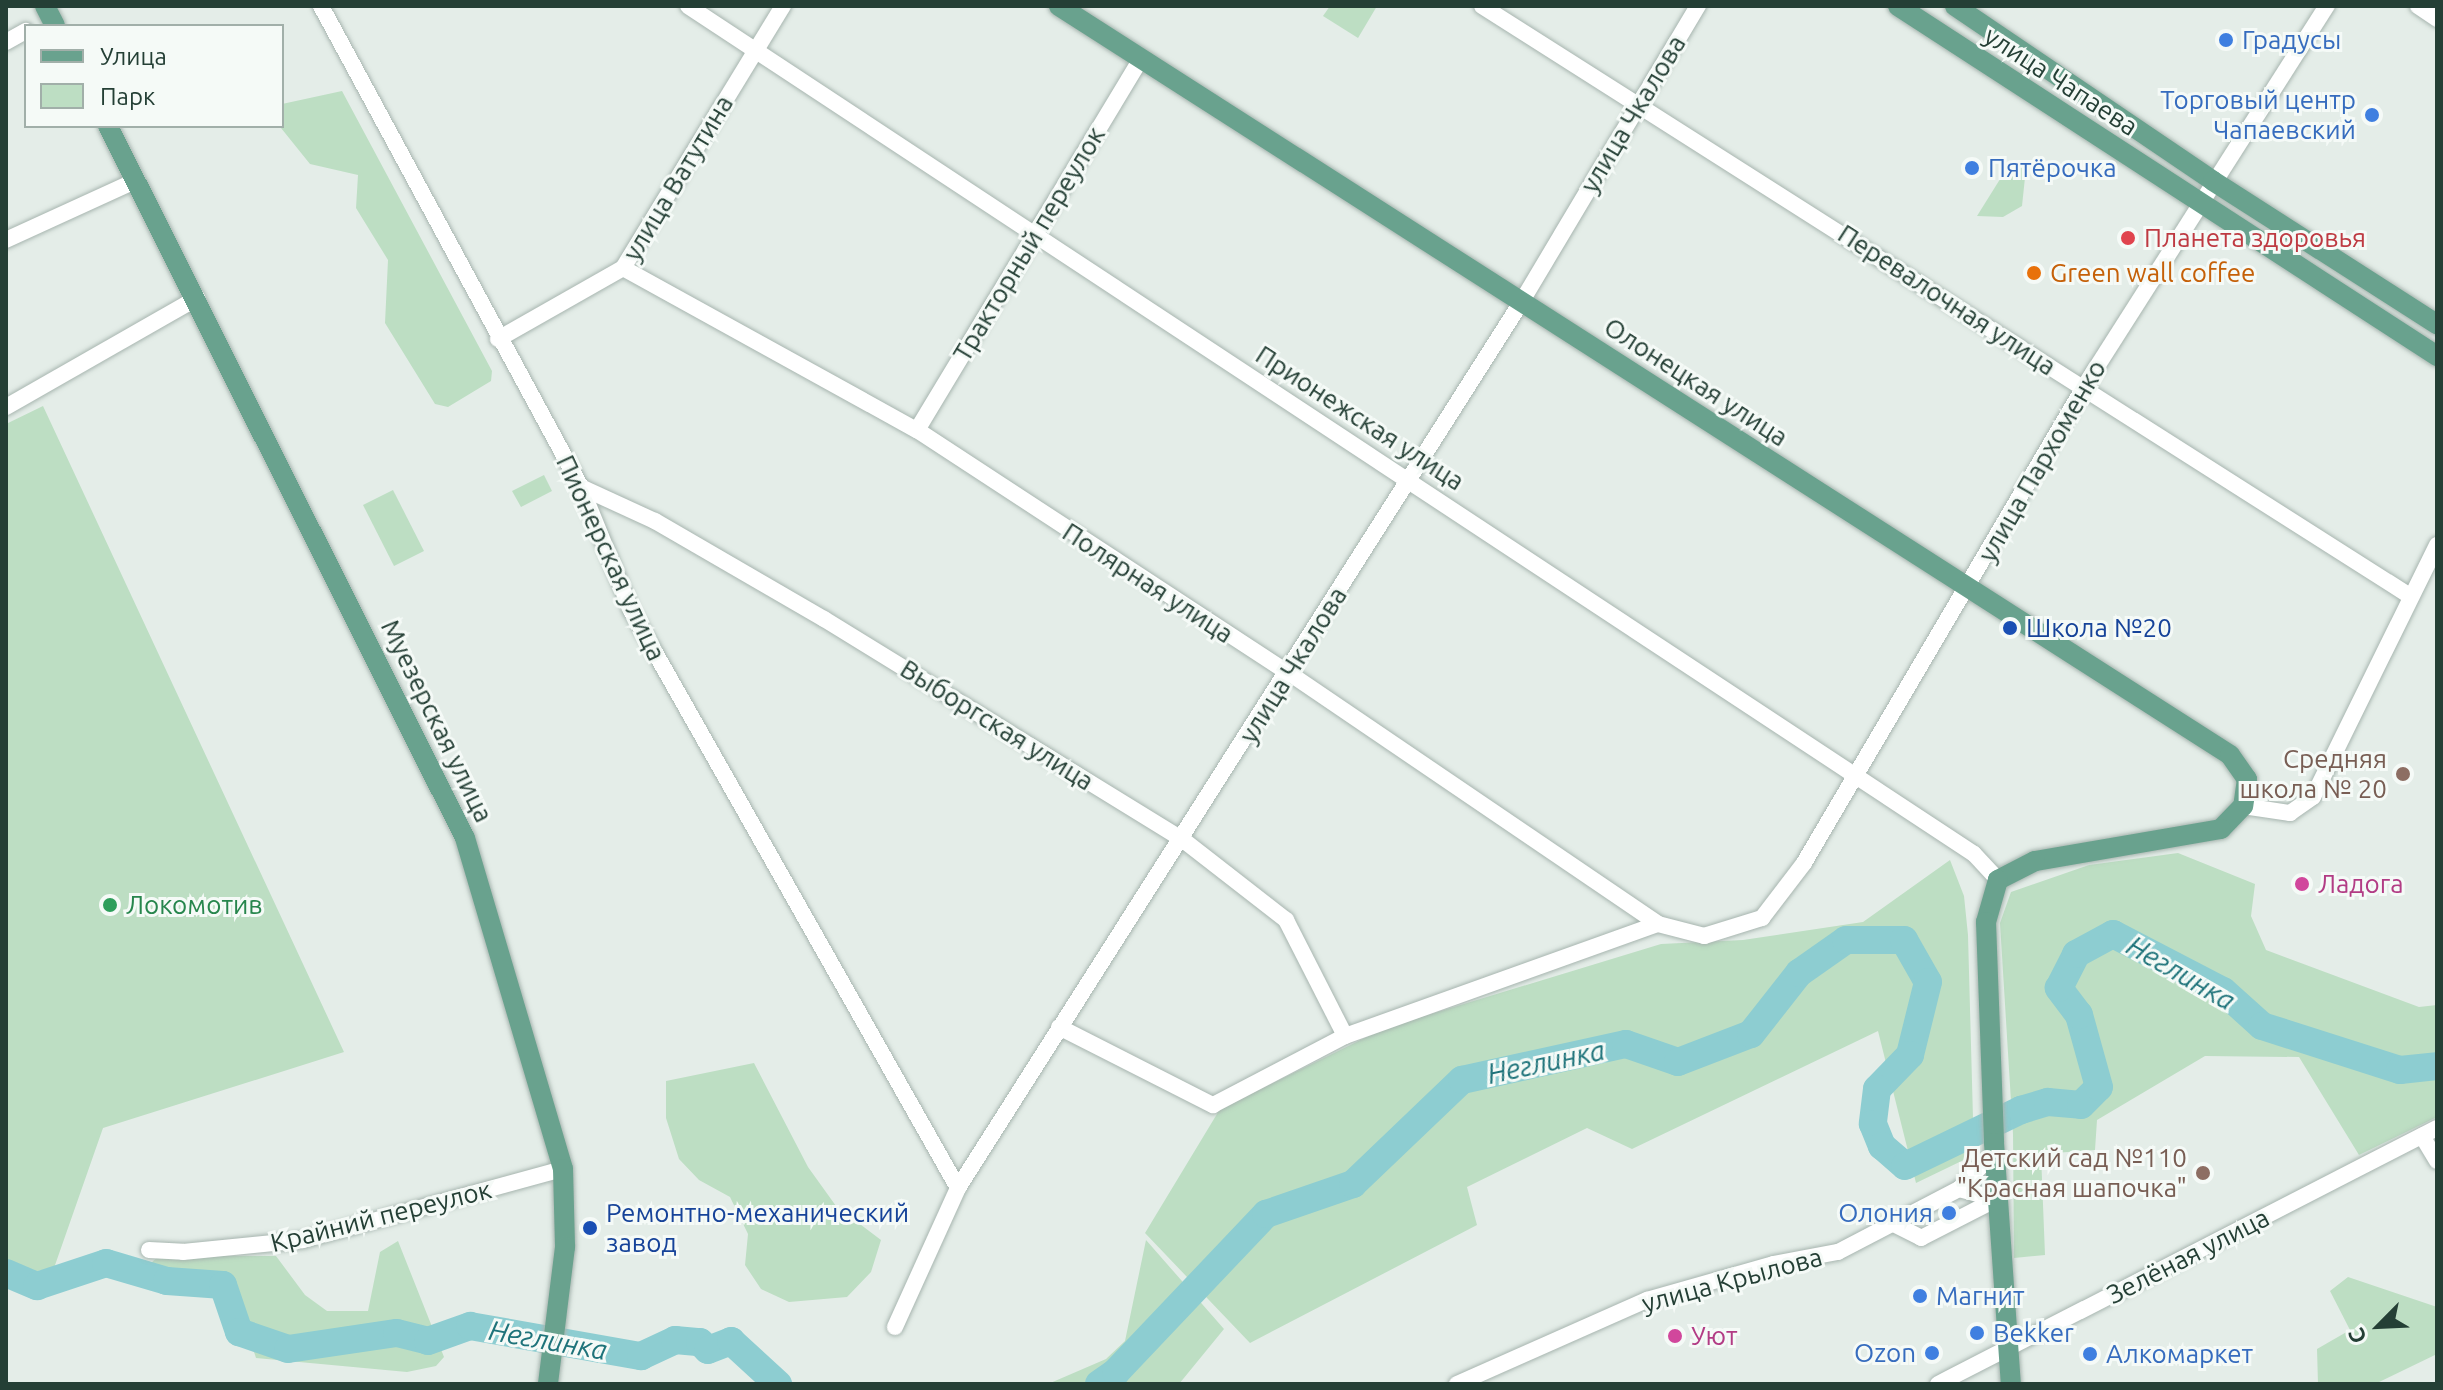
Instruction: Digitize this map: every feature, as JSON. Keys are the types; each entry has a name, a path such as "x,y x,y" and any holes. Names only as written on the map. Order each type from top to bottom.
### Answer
{"main road":[{"name":"Олонецкая улица","path":"1059,6 2230,755 2247,779 2243,806"},
{"name":"улица Чапаева","path":"1898,6 2437,356"},
{"name":"улица Чапаева","path":"1955,6 2213,181 2437,324"},
{"name":"Муезерская улица","path":"109,128 452,805 563,1169 566,1227 559,1322 548,1384"},
{"path":"2011,1384 1994,1148 1986,922 1998,880 2035,861 2221,829 2243,806"}],"street":[{"name":"Пионерская улица","path":"321,6 498,339 581,487 631,610 958,1188"},
{"name":"Прионежская улица","path":"688,6 1032,237 1409,480 1974,854 1998,880"},
{"name":"улица Ватутина","path":"498,339 623,268 783,6"},
{"name":"Перевалочная улица","path":"1482,6 2410,596"},
{"name":"улица Чкалова","path":"895,1327 958,1188 1289,673 1522,301 1698,6"},
{"name":"улица Пархоменко","path":"1658,924 1704,936 1762,918 1804,863 1968,589 2084,387 2327,6"},
{"path":"2418,6 2437,19"},
{"path":"6,42 24,32"},
{"name":"Тракторный переулок","path":"917,430 1141,58"},
{"path":"6,240 137,180"},
{"name":"Полярная улица","path":"623,268 917,430 1289,673 1658,924"},
{"path":"6,407 197,298"},
{"name":"Выборгская улица","path":"581,487 655,521 824,619 1182,839 1286,920 1345,1036"},
{"path":"2243,806 2290,813 2313,797 2437,545"},
{"path":"1059,1027 1205,1105 1345,1036 1658,924"},
{"path":"2429,1132 2437,1161"},
{"name":"Зелёная улица","path":"1938,1384 2429,1132"},
{"name":"улица Крылова","path":"1457,1384 1647,1300 1773,1264 1838,1252 1959,1189 1994,1148"},
{"name":"Крайний переулок","path":"149,1250 183,1252 303,1240 563,1169"},
{"path":"1959,1189 1997,1199"},
{"path":"1892,1223 1921,1238 1997,1199"}],"green space":[{"path":"1330,6 1377,6 1358,38 1323,16"},
{"path":"342,91 492,371 491,381 448,407 435,404 385,323 388,260 356,208 358,175 310,164 281,128 284,128 284,104"},
{"path":"2012,160 2026,168 2022,206 2003,217 1977,216"},
{"path":"43,406 344,1052 103,1128 54,1268 6,1277 6,424"},
{"path":"544,475 552,491 521,507 512,491"},
{"path":"393,490 424,551 394,566 363,505"},
{"path":"2178,853 2255,884 2251,916 2266,950 2419,1007 2437,1005 2437,1117 2359,1155 2299,1057 2205,1056 2097,1120 2095,1150 2041,1154 2045,1255 2014,1258 2013,1134 2000,923 2011,892 2089,865"},
{"path":"1950,860 1964,896 1968,935 1974,1155 1916,1183 1878,1031 1632,1149 1587,1128 1467,1187 1477,1225 1250,1343 1145,1233 1220,1109 1385,1028 1661,944 1743,940 1863,922"},
{"path":"754,1063 808,1167 836,1206 881,1240 871,1272 847,1297 789,1302 761,1289 745,1265 748,1234 730,1197 699,1180 679,1159 666,1118 666,1081"},
{"path":"1146,1240 1224,1329 1179,1384 1048,1384 1106,1359 1125,1341"},
{"path":"398,1241 444,1357 436,1366 407,1372 256,1358 230,1278 157,1274 152,1262 159,1256 276,1256 305,1295 327,1311 368,1311 380,1252"},
{"path":"2348,1277 2437,1307 2437,1354 2375,1384 2318,1384 2317,1349 2350,1330 2330,1291"}],"waterway":[{"name":"Неглинка","path":"1099,1384 1116,1372 1266,1214 1353,1184 1462,1080 1626,1044 1678,1062 1751,1034 1799,973 1846,940 1904,940 1928,982 1910,1055 1877,1089 1873,1124 1882,1146 1905,1166 2021,1110 2048,1102 2081,1105 2099,1087 2079,1015 2059,988 2076,954 2113,934 2223,991 2262,1026 2400,1070 2437,1066"},
{"name":"Неглинка","path":"6,1273 37,1286 106,1263 167,1281 223,1285 239,1332 288,1349 397,1333 428,1341 470,1326 641,1356 675,1340 700,1342 708,1350 731,1341 778,1384"}],"place":[{"name":"Градусы","path":"2226,40"},
{"name":"Торговый центр Чапаевский","path":"2372,115"},
{"name":"Пятёрочка","path":"1972,168"},
{"name":"Планета здоровья","path":"2128,238"},
{"name":"Green wall coffee","path":"2034,273"},
{"name":"Школа №20","path":"2010,628"},
{"name":"Средняя школа № 20","path":"2403,774"},
{"name":"Ладога","path":"2302,884"},
{"name":"Локомотив","path":"110,905"},
{"name":"Детский сад №110 \"Красная шапочка\"","path":"2203,1173"},
{"name":"Олония","path":"1949,1213"},
{"name":"Ремонтно-механический завод","path":"590,1228"},
{"name":"Магнит","path":"1920,1296"},
{"name":"Bekker","path":"1977,1333"},
{"name":"Уют","path":"1675,1336"},
{"name":"Ozon","path":"1932,1353"},
{"name":"Алкомаркет","path":"2090,1354"}]}
